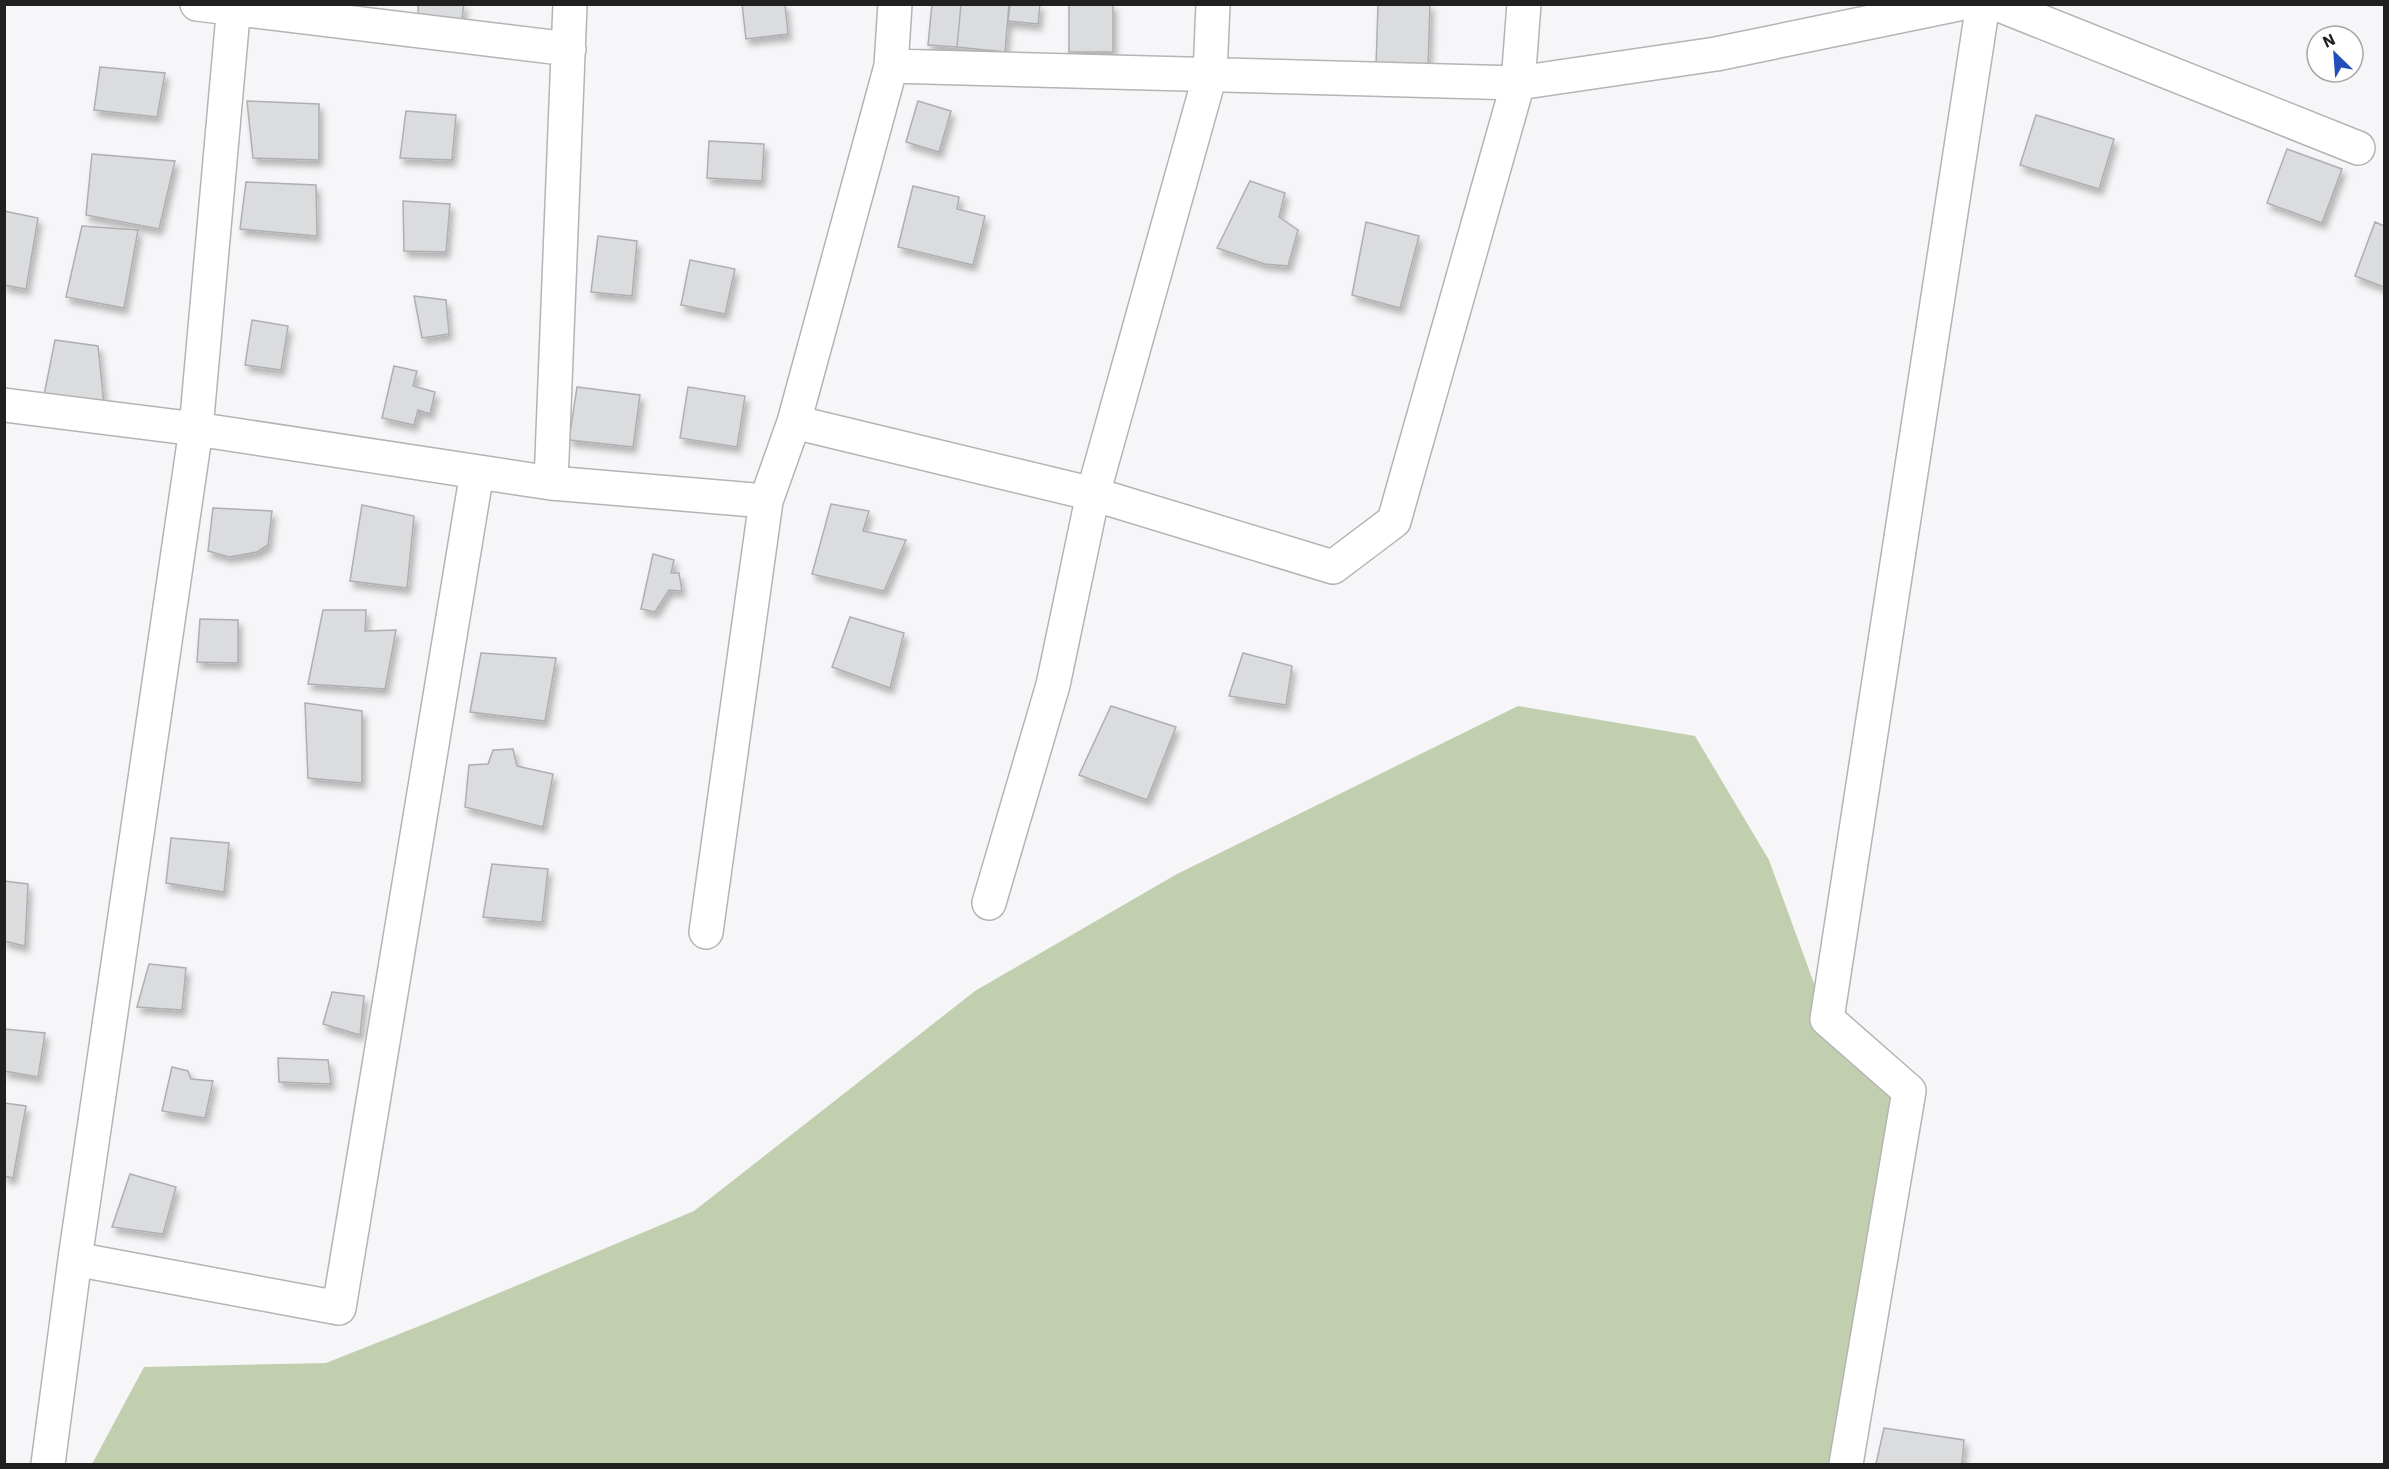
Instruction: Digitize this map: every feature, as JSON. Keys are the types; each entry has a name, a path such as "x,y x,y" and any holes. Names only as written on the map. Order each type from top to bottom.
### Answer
{"street":[{"path":"197,4 569,49"},
{"path":"551,483 570,4"},
{"path":"706,932 766,501 794,422 891,66 895,4"},
{"path":"989,903 1053,685 1093,494 1210,75 1213,4"},
{"path":"794,422 1093,494 1333,567 1394,521 1518,83 1524,4"},
{"path":"891,66 1518,83 1716,54 1958,4"},
{"path":"1846,1464 1909,1091 1827,1019 1983,4"},
{"path":"1997,4 2358,148"},
{"path":"48,1464 75,1258 196,429 234,7"},
{"path":"4,405 196,429 551,483 766,501"},
{"path":"75,1258 339,1308 477,472"}],"green space":[{"path":"1518,706 1695,736 1769,860 1827,1019 1909,1091 1846,1464 92,1464 144,1367 326,1363 694,1211 975,991 1177,874"}],"building":[{"path":"418,4 464,4 461,25 419,27"},
{"path":"742,4 785,4 788,34 746,39"},
{"path":"932,4 961,4 957,47 928,45"},
{"path":"961,4 1009,4 1005,52 957,47"},
{"path":"1010,4 1040,4 1038,24 1008,21"},
{"path":"1069,4 1113,4 1113,52 1069,52"},
{"path":"1378,4 1430,4 1428,68 1376,67"},
{"path":"100,67 165,73 157,117 94,110"},
{"path":"247,101 319,104 319,160 253,158"},
{"path":"918,101 951,111 939,152 906,142"},
{"path":"406,111 456,115 452,160 400,158"},
{"path":"2036,115 2114,139 2099,189 2020,165"},
{"path":"709,141 764,144 762,181 707,178"},
{"path":"2287,149 2342,169 2322,223 2267,203"},
{"path":"92,154 175,161 159,229 86,215"},
{"path":"1250,181 1285,193 1279,217 1298,230 1288,266 1265,264 1217,248"},
{"path":"246,182 316,185 317,236 240,229"},
{"path":"913,186 959,197 957,209 985,216 973,265 898,247"},
{"path":"403,201 450,204 446,252 404,251"},
{"path":"4,211 38,218 26,289 4,285"},
{"path":"1366,222 1419,236 1400,308 1352,295"},
{"path":"2375,222 2384,226 2384,287 2355,276"},
{"path":"82,226 138,230 124,308 66,297"},
{"path":"598,236 637,241 632,296 591,292"},
{"path":"690,260 735,269 725,314 681,305"},
{"path":"414,296 446,300 449,334 422,338"},
{"path":"252,320 288,326 281,370 245,365"},
{"path":"55,340 98,346 104,405 43,400"},
{"path":"394,366 417,371 413,386 435,392 430,414 418,410 414,425 382,418"},
{"path":"577,387 640,395 633,447 569,440"},
{"path":"688,387 745,396 737,447 680,438"},
{"path":"831,504 869,511 863,531 906,540 884,591 812,574"},
{"path":"362,505 414,516 407,588 350,581"},
{"path":"213,508 272,511 268,545 257,552 229,557 208,551"},
{"path":"653,554 674,560 671,573 679,573 682,591 669,590 655,612 641,609"},
{"path":"323,610 366,610 365,631 396,630 385,689 308,684"},
{"path":"850,617 904,633 890,688 832,667"},
{"path":"200,619 238,620 238,663 197,662"},
{"path":"481,653 556,658 545,721 470,712"},
{"path":"1243,653 1292,666 1286,705 1229,696"},
{"path":"305,703 362,711 362,783 308,778"},
{"path":"1111,706 1176,727 1147,800 1079,775"},
{"path":"513,749 517,766 553,774 543,827 465,807 469,765 488,764 493,750"},
{"path":"171,838 229,843 224,892 166,883"},
{"path":"492,864 548,869 542,922 483,917"},
{"path":"4,881 28,884 25,946 4,941"},
{"path":"149,964 186,968 182,1010 137,1007"},
{"path":"332,992 364,996 360,1035 323,1024"},
{"path":"4,1029 45,1033 38,1077 4,1071"},
{"path":"278,1058 328,1060 331,1084 279,1082"},
{"path":"172,1067 188,1071 191,1079 213,1081 205,1118 162,1111"},
{"path":"4,1103 26,1106 13,1178 4,1176"},
{"path":"130,1174 176,1187 163,1234 112,1227"},
{"path":"1884,1428 1964,1440 1962,1464 1876,1464"}]}
